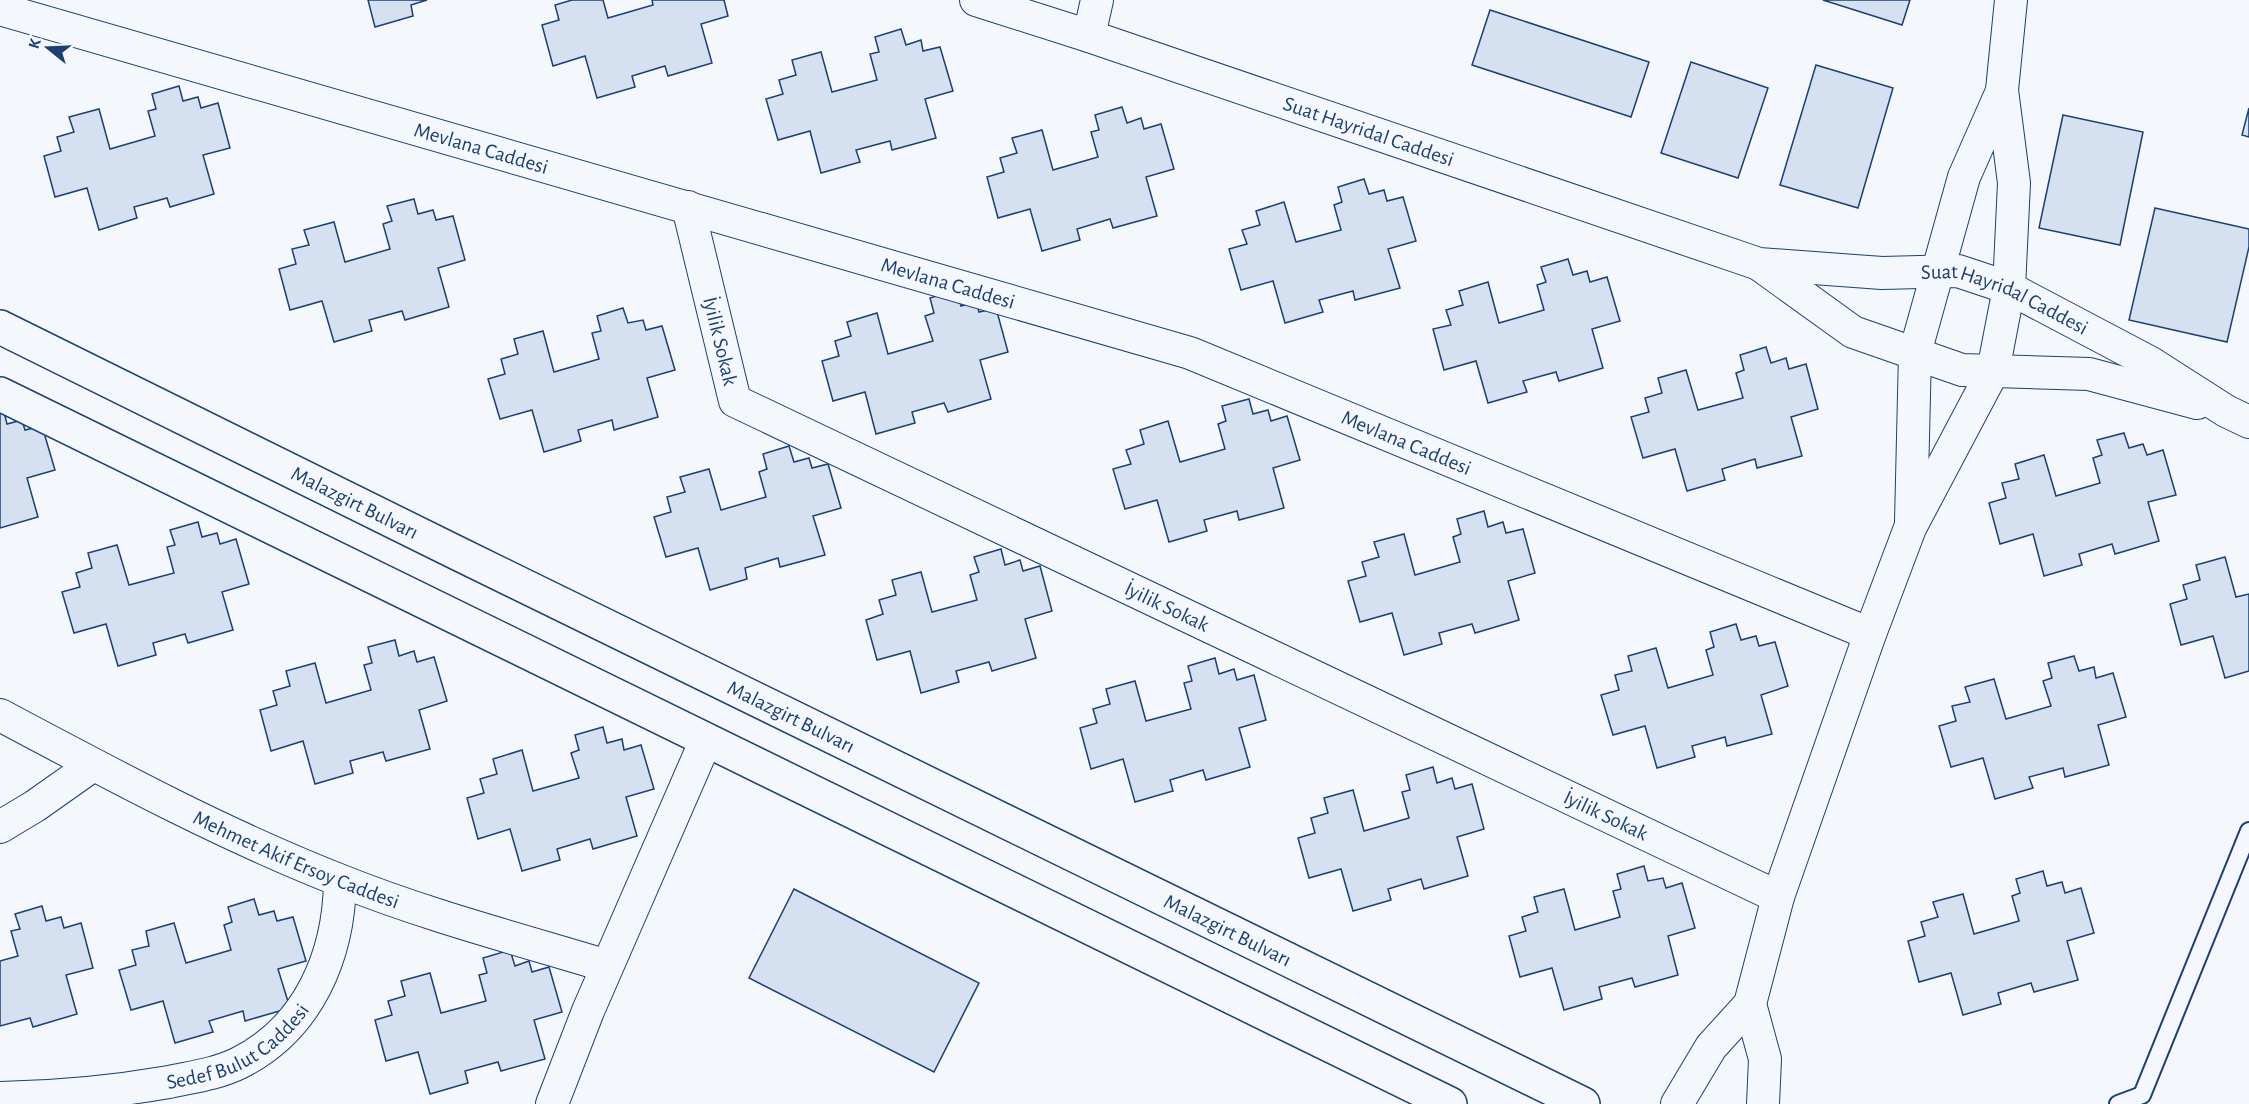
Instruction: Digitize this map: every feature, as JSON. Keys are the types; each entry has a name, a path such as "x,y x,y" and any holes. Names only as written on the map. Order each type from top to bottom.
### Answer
{"highway":[{"name":"Malazgirt Bulvarı","path":"0,327 1583,1104"},
{"path":"0,394 1450,1104"}],"street":[{"name":"Suat Hayridal Caddesi","path":"976,0 1089,36 1759,264 1882,273 1958,271 2009,288 2151,363 2238,417"},
{"path":"1089,36 1097,0"},
{"path":"1677,1104 1711,1047 1750,1004 1778,897 1870,634 1910,528 1993,371 2009,288 2014,183 2002,90 2011,0"},
{"name":"Mevlana Caddesi","path":"0,9 1190,352 1870,634"},
{"path":"1910,528 1915,353 1964,177 2002,90"},
{"name":"İyilik Sokak","path":"688,207 735,401 1778,897"},
{"name":"Suat Hayridal Caddesi","path":"1759,264 1853,332 1962,370 2089,374 2238,417"},
{"name":"Mehmet Akif Ersoy Caddesi","path":"0,715 214,827 340,881 383,897 608,966"},
{"path":"552,1104 608,966 706,740"},
{"path":"0,827 35,806 93,765"},
{"name":"Sedef Bulut Caddesi","path":"0,1098 62,1097 130,1089 218,1072 256,1054 298,1015 326,965 335,938 340,909 340,881"},
{"path":"1750,1004 1765,1059 1764,1104"}],"lane":[{"path":"2118,1104 2142,1095 2249,831"}],"building":[{"path":"368,0 427,0 411,5 413,16 375,27"},
{"path":"572,0 603,0 608,18 653,5 652,0 724,0 728,16 701,24 712,63 668,76 665,66 632,76 635,87 597,98 585,56 553,66 542,25 559,20 555,5"},
{"path":"1823,0 1910,0 1902,25"},
{"path":"1490,10 1649,62 1631,117 1472,65"},
{"path":"901,29 906,45 921,40 923,51 940,47 953,91 925,99 936,138 892,150 890,141 856,150 860,162 821,173 810,131 778,140 766,99 783,94 779,80 796,75 792,60 821,52 832,92 877,80 870,54 879,52 875,37"},
{"path":"1691,62 1768,88 1738,178 1661,153"},
{"path":"1816,65 1893,88 1858,208 1780,185"},
{"path":"179,86 183,101 198,97 201,108 218,103 230,148 203,155 214,194 170,207 167,198 134,207 137,218 99,230 87,188 55,197 44,156 61,151 57,137 74,132 69,117 99,109 110,149 155,136 148,111 156,109 152,94"},
{"path":"1122,107 1127,123 1141,118 1144,129 1161,124 1174,169 1146,177 1157,216 1113,228 1110,219 1077,229 1080,240 1042,251 1030,209 998,218 987,177 1004,172 1000,158 1017,153 1012,138 1042,130 1053,170 1098,157 1091,132 1099,130 1095,115"},
{"path":"2249,108 2249,137 2242,135"},
{"path":"2063,115 2143,132 2120,245 2039,228"},
{"path":"1364,179 1369,194 1384,190 1387,201 1403,197 1416,241 1388,249 1400,288 1355,300 1353,291 1319,300 1323,312 1285,323 1273,281 1241,290 1229,249 1247,244 1242,230 1260,225 1256,211 1284,202 1296,242 1341,230 1334,205 1342,202 1338,187"},
{"path":"414,199 418,214 433,210 436,220 453,216 465,260 438,268 449,307 405,320 402,311 369,320 372,331 334,342 322,301 290,310 279,269 296,264 292,249 309,245 304,230 334,222 345,262 390,249 383,224 392,221 387,206"},
{"path":"2155,208 2249,229 2249,247 2227,342 2129,320"},
{"path":"1568,259 1573,275 1587,271 1590,282 1607,277 1620,321 1592,329 1603,368 1559,381 1556,372 1523,381 1527,392 1488,403 1476,361 1444,370 1433,329 1451,325 1446,310 1463,305 1459,291 1488,282 1499,323 1544,310 1537,285 1546,282 1541,267"},
{"path":"957,290 961,306 976,302 979,312 996,308 1008,352 980,360 991,399 948,412 944,403 912,412 915,423 876,434 865,392 833,401 822,361 839,356 835,341 851,336 847,322 877,313 888,354 933,341 925,316 934,313 930,298"},
{"path":"623,308 628,323 643,320 646,330 662,326 675,370 647,378 658,417 614,430 612,420 578,430 581,441 544,452 532,410 500,419 488,379 505,374 501,359 518,354 514,339 543,331 554,372 599,359 592,333 601,331 597,316"},
{"path":"1766,347 1771,363 1786,358 1789,369 1806,364 1818,409 1791,417 1802,456 1757,468 1755,459 1722,469 1725,480 1687,491 1675,449 1643,458 1631,417 1649,412 1645,398 1662,393 1658,378 1686,370 1698,410 1743,398 1736,373 1744,370 1740,355"},
{"path":"1249,399 1253,414 1268,410 1271,421 1287,416 1300,460 1273,468 1284,508 1239,520 1237,511 1204,520 1207,531 1169,542 1157,500 1125,509 1113,469 1131,464 1126,450 1144,444 1140,430 1168,421 1180,462 1225,449 1218,424 1226,421 1222,406"},
{"path":"3,408 7,424 22,420 25,430 42,426 55,470 27,478 38,517 0,528 0,409"},
{"path":"2124,433 2129,448 2143,444 2147,455 2163,450 2176,495 2148,502 2159,541 2115,554 2112,544 2079,554 2082,565 2044,576 2033,534 2000,544 1989,503 2006,498 2002,483 2019,479 2015,464 2044,455 2056,496 2100,483 2093,458 2102,455 2097,440"},
{"path":"789,446 794,462 809,458 812,468 828,464 841,508 813,516 825,555 780,567 778,558 745,568 747,579 710,590 698,548 666,557 654,517 671,512 667,497 685,492 680,477 709,469 721,510 766,497 759,472 767,469 763,454"},
{"path":"1484,511 1488,527 1503,522 1506,533 1523,529 1535,573 1508,581 1519,620 1475,633 1472,624 1439,633 1442,644 1404,655 1392,613 1360,622 1348,581 1366,576 1362,562 1379,557 1374,542 1404,534 1415,575 1460,562 1453,537 1461,534 1457,519"},
{"path":"198,522 202,537 217,533 220,544 236,539 249,584 222,592 233,630 188,643 185,634 153,643 156,655 118,666 106,624 74,633 62,592 80,587 76,573 92,568 88,553 117,545 129,585 174,573 167,547 175,545 170,530"},
{"path":"1001,549 1005,565 1020,560 1023,571 1040,566 1052,611 1025,619 1036,658 992,671 989,662 956,671 959,682 921,693 910,651 877,660 866,620 883,614 879,600 896,595 892,580 921,572 932,612 977,600 970,575 979,572 974,557"},
{"path":"2225,557 2236,597 2249,594 2249,671 2225,678 2213,636 2181,645 2170,604 2187,599 2183,585 2200,580 2196,565"},
{"path":"1736,624 1741,640 1756,636 1759,646 1775,642 1788,686 1761,695 1772,734 1727,746 1725,737 1692,746 1695,757 1657,768 1645,726 1613,735 1601,695 1619,690 1615,675 1632,671 1628,656 1656,648 1668,688 1713,675 1706,650 1714,647 1710,632"},
{"path":"395,640 399,656 414,651 417,662 434,657 447,701 419,710 430,749 386,761 383,752 350,761 353,773 315,784 303,741 271,751 260,710 277,705 273,691 290,686 286,671 315,663 326,703 371,690 364,665 372,663 368,647"},
{"path":"2074,656 2079,671 2094,667 2096,678 2113,673 2126,717 2098,725 2109,765 2065,777 2063,768 2029,777 2033,788 1995,799 1983,758 1951,767 1939,726 1956,721 1952,706 1970,702 1965,687 1994,679 2006,719 2051,706 2043,681 2052,678 2048,663"},
{"path":"1215,658 1219,674 1234,669 1237,680 1254,675 1266,720 1239,728 1250,767 1206,780 1203,770 1170,780 1173,791 1135,802 1123,759 1091,769 1080,728 1097,723 1093,709 1110,704 1106,689 1135,681 1146,721 1191,709 1184,683 1192,681 1188,666"},
{"path":"603,727 607,743 622,739 624,750 641,745 654,789 626,797 637,836 593,849 590,839 557,849 560,860 522,871 510,829 478,839 467,798 484,793 480,779 497,774 493,759 522,750 533,791 579,778 571,753 579,750 575,735"},
{"path":"1433,767 1437,783 1452,778 1455,789 1472,784 1484,829 1457,837 1468,876 1424,889 1421,879 1388,889 1391,900 1353,911 1341,869 1309,878 1298,838 1315,833 1311,818 1328,813 1324,798 1353,790 1364,831 1409,818 1402,792 1410,790 1406,775"},
{"path":"1644,866 1648,881 1663,878 1666,888 1682,883 1695,928 1668,936 1678,975 1635,987 1632,978 1599,987 1602,999 1564,1010 1552,968 1520,977 1509,936 1526,931 1522,917 1538,912 1534,897 1564,889 1575,930 1620,917 1613,891 1621,889 1617,874"},
{"path":"2043,871 2047,886 2062,882 2065,893 2081,888 2094,933 2067,941 2078,980 2034,992 2031,983 1998,993 2001,1004 1963,1015 1951,973 1919,982 1908,941 1925,936 1921,922 1938,917 1933,902 1963,894 1974,934 2019,921 2012,896 2020,893 2016,879"},
{"path":"794,889 979,983 934,1072 749,978"},
{"path":"254,899 259,915 274,911 277,921 293,917 306,961 278,969 290,1008 245,1021 243,1011 209,1021 213,1032 175,1043 163,1001 131,1010 119,970 136,965 132,950 149,946 146,931 174,923 186,963 231,950 224,925 232,922 228,907"},
{"path":"42,906 46,921 61,917 64,928 81,923 93,968 66,975 77,1014 33,1027 30,1018 0,1026 0,961 18,956 11,931 20,929 15,914"},
{"path":"510,950 515,966 529,961 532,972 549,967 562,1012 534,1020 545,1059 501,1071 498,1062 465,1071 468,1083 430,1094 418,1052 386,1061 375,1020 392,1015 388,1001 405,996 401,981 430,973 441,1013 486,1001 479,975 487,973 483,958"}]}
